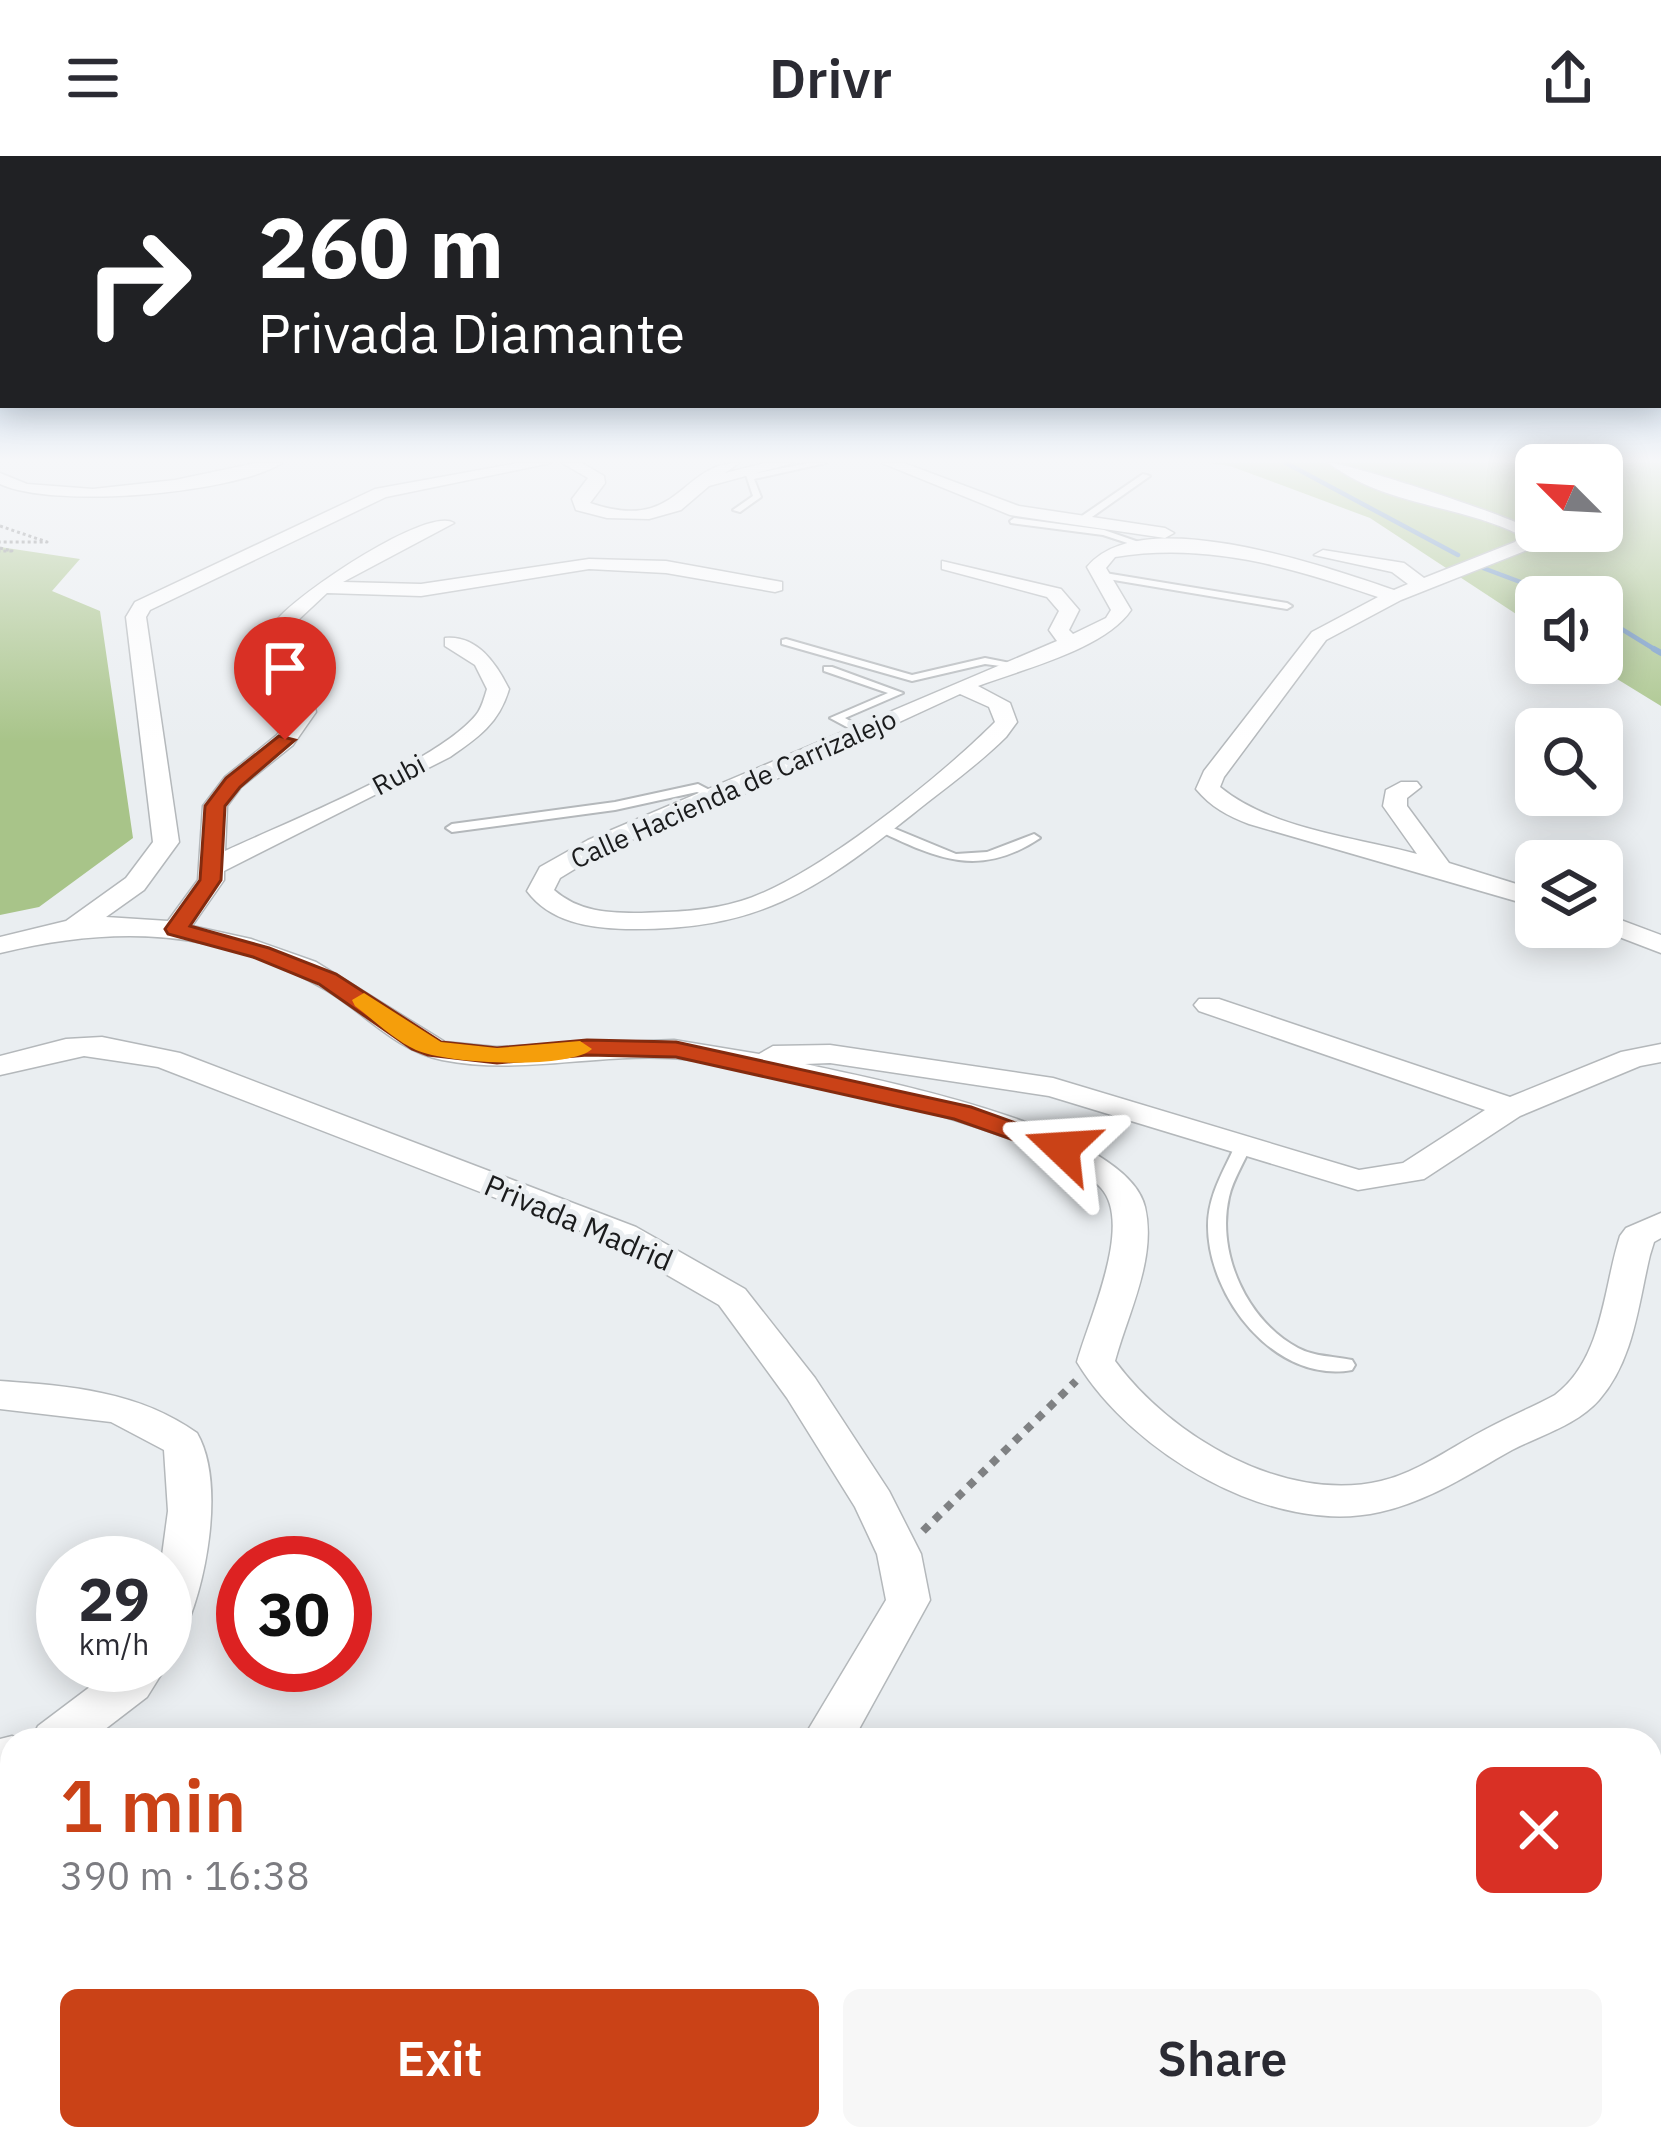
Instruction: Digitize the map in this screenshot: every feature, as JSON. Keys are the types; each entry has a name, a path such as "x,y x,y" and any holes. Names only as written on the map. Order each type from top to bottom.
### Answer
{"street":[{"path":"75,927 135,884 166,842 136,616 142,606 248,556"},
{"path":"176,929 211,880 215,806 233,782 285,740 305,712 286,621 303,600 382,556"},
{"path":"1099,575 1100,560 1105,556"},
{"path":"1261,556 1298,562 1394,596"},
{"path":"1328,556 1410,572 1422,585"},
{"path":"1496,556 1394,596 1318,636 1279,694 1212,776 1208,789 1232,809 1258,819 1515,892"},
{"path":"323,587 421,590 589,564 666,567 775,586"},
{"path":"948,565 1054,593 1069,610 1059,630 1070,644"},
{"name":"Calle Hacienda de Carrizalejo","path":"961,686 1000,703 1006,722 982,748 810,883 770,903 721,915 612,921 553,905 540,891 549,873 567,860 961,686 1070,644 1114,622 1121,610 1099,575"},
{"name":"Rubi","path":"214,866 397,775 462,739 488,716 498,689 484,661 452,642"},
{"path":"1409,787 1395,795 1395,806 1440,868"},
{"path":"0,945 75,927 176,929 261,952 328,979 437,1050 497,1055 587,1048 676,1049 962,1113 1092,1160 1120,1187 1129,1229 1104,1375 1150,1423 1257,1485 1306,1496 1359,1500 1410,1488 1582,1395 1605,1365 1638,1236 1661,1224"},
{"path":"1623,927 1657,938"},
{"path":"1209,1005 1510,1109"},
{"name":"Privada Madrid","path":"0,1066 82,1043 113,1044 169,1060 624,1234 732,1298 801,1388 874,1502 899,1554 908,1600 881,1655 834,1728"},
{"path":"735,1060 830,1054 1053,1087 1358,1180 1412,1172 1510,1109 1632,1058 1661,1053"},
{"path":"0,1395 66,1399 137,1413 162,1425 183,1443 190,1490 184,1536"},
{"path":"71,1728 120,1692"}],"lane":[{"path":"1099,575 1287,606"},
{"path":"786,642 912,679 986,661 1016,665"},
{"path":"827,669 898,692 836,718 862,730"},
{"path":"452,828 614,806 698,788 717,797"},
{"path":"881,827 962,861 989,859 1034,838"},
{"path":"1244,1146 1219,1202 1222,1253 1248,1318 1293,1358 1321,1367 1345,1365"}],"path":[{"path":"899,1554 1104,1375"}],"green space":[{"path":"0,556 80,559 52,591 100,611 133,838 39,907 0,915"},
{"path":"1428,556 1661,556 1661,706 1623,683 1623,576 1515,576 1515,613"}],"waterway":[{"path":"1483,568 1515,580"},
{"path":"1623,630 1656,650"},
{"path":"1656,650 1661,653"}],"slow traffic":[{"path":"364,1000 437,1050 497,1055 580,1049"}],"route":[{"path":"285,740 233,782 215,806 211,880 176,929 261,952 328,979 437,1050 497,1055 587,1048 676,1049 962,1113 1062,1148"}]}
